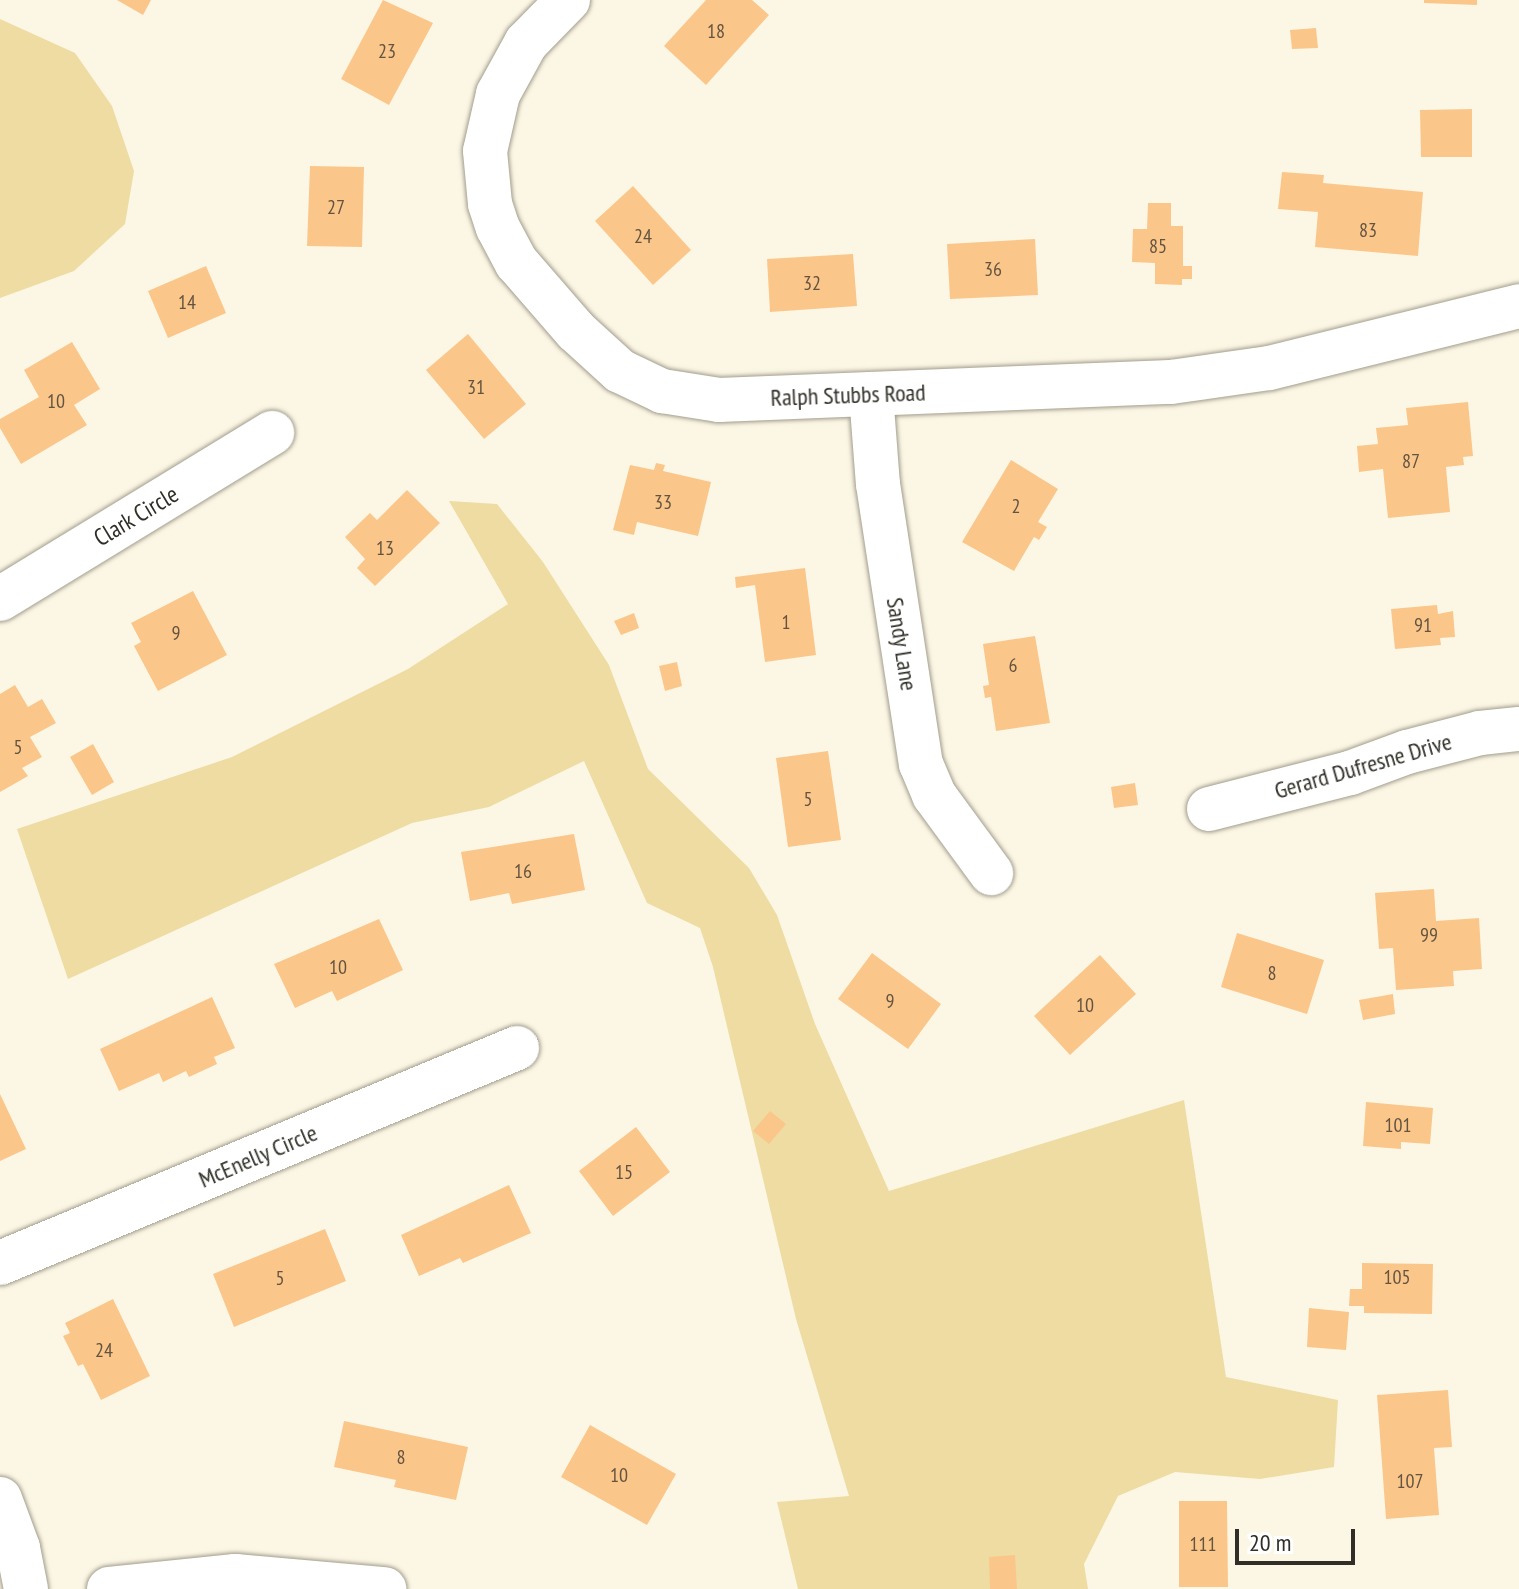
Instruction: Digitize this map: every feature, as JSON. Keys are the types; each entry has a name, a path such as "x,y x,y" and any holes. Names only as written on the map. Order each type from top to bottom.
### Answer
{"street":[{"name":"Ralph Stubbs Road","path":"568,0 535,32 510,68 493,108 485,151 485,178 498,228 532,283 601,357 640,382 662,391 707,400 1171,382 1269,368 1519,306"},
{"name":"Sandy Lane","path":"871,394 878,484 921,764 934,795 991,873"},
{"name":"Clark Circle","path":"0,599 272,433"},
{"name":"Gerard Dufresne Drive","path":"1209,809 1350,773 1407,752 1480,733 1519,729"},
{"name":"McEnelly Circle","path":"0,1263 517,1048"},
{"path":"0,1499 18,1548 26,1589"},
{"path":"109,1589 179,1579 235,1576 384,1589"}],"shaded area":[{"path":"0,19 75,53 112,106 134,171 125,224 74,271 0,298"},
{"path":"449,501 497,504 543,562 609,665 648,769 749,868 777,915 815,1024 889,1191 1184,1100 1226,1377 1338,1400 1334,1467 1260,1479 1175,1472 1118,1496 1084,1564 1088,1589 798,1589 777,1502 849,1496 796,1319 713,967 700,928 647,903 584,761 489,807 412,823 68,979 17,829 232,757 408,669 508,604"}],"building":[{"path":"117,0 151,0 143,15"},
{"path":"383,0 433,23 389,105 341,79"},
{"path":"706,0 752,0 769,15 706,85 664,46"},
{"path":"1424,0 1477,0 1477,5 1424,3"},
{"path":"1316,28 1318,48 1292,49 1290,30"},
{"path":"1472,109 1472,157 1421,157 1420,110"},
{"path":"310,166 364,167 362,247 307,246"},
{"path":"1282,172 1324,175 1323,183 1423,192 1418,256 1315,247 1318,212 1278,209"},
{"path":"633,186 691,250 653,285 595,221"},
{"path":"1148,203 1171,203 1171,226 1183,226 1183,266 1192,266 1192,279 1182,279 1182,285 1155,284 1155,263 1132,262 1133,229 1147,229"},
{"path":"1035,239 1038,295 950,299 947,244"},
{"path":"853,254 857,306 770,312 767,259"},
{"path":"206,266 226,313 168,338 148,291"},
{"path":"468,334 526,404 484,439 426,370"},
{"path":"72,342 100,389 74,405 87,425 21,464 0,428 0,419 39,397 24,370"},
{"path":"1468,402 1473,456 1463,457 1464,465 1446,467 1450,512 1388,518 1383,469 1359,472 1357,446 1378,444 1376,428 1408,425 1406,408"},
{"path":"1011,460 1058,489 1038,522 1047,527 1039,540 1034,537 1014,571 962,542"},
{"path":"656,463 665,465 663,471 711,482 698,536 637,522 634,535 613,530 630,465 654,470"},
{"path":"407,490 440,523 375,586 357,568 365,559 345,537 370,513 377,520"},
{"path":"805,568 816,655 765,662 755,585 736,588 735,577"},
{"path":"193,591 227,655 158,691 134,646 141,642 131,623"},
{"path":"1437,605 1438,614 1453,611 1455,637 1440,638 1441,645 1395,649 1391,609"},
{"path":"634,613 639,628 621,635 614,621"},
{"path":"1035,636 1050,723 996,731 991,697 985,698 983,686 989,685 983,644"},
{"path":"677,662 682,686 665,691 659,666"},
{"path":"15,685 28,707 42,699 56,723 30,737 42,757 22,768 28,776 0,792 0,694"},
{"path":"93,744 114,782 92,795 70,757"},
{"path":"828,751 841,840 788,847 776,758"},
{"path":"1135,783 1138,805 1114,808 1111,787"},
{"path":"574,834 585,890 512,904 509,893 470,901 461,852"},
{"path":"1434,889 1436,921 1479,918 1482,969 1453,971 1454,986 1396,990 1393,948 1379,949 1375,893"},
{"path":"379,919 403,970 337,1001 332,991 295,1008 274,964"},
{"path":"1237,933 1324,960 1307,1014 1221,987"},
{"path":"872,953 941,1004 908,1049 838,999"},
{"path":"1100,955 1136,994 1070,1055 1034,1016"},
{"path":"1393,994 1395,1014 1363,1020 1359,1000"},
{"path":"212,997 235,1048 214,1057 217,1064 189,1077 186,1071 163,1082 159,1073 119,1091 100,1049"},
{"path":"0,1094 26,1149 0,1161"},
{"path":"1366,1102 1433,1108 1430,1144 1401,1142 1401,1149 1363,1146"},
{"path":"770,1111 786,1124 769,1144 753,1131"},
{"path":"636,1127 670,1172 613,1216 579,1171"},
{"path":"509,1185 531,1233 463,1263 460,1258 419,1276 401,1235"},
{"path":"325,1229 346,1281 234,1327 213,1274"},
{"path":"1362,1263 1433,1264 1432,1314 1364,1313 1364,1306 1349,1306 1350,1289 1362,1289"},
{"path":"113,1299 150,1376 101,1400 83,1364 78,1366 63,1336 70,1333 65,1323"},
{"path":"1309,1308 1349,1312 1346,1350 1307,1347"},
{"path":"1448,1390 1452,1447 1434,1448 1439,1515 1386,1519 1377,1395"},
{"path":"344,1421 468,1447 456,1500 394,1487 396,1480 334,1467"},
{"path":"590,1425 676,1474 647,1525 561,1477"},
{"path":"1179,1501 1227,1501 1228,1587 1179,1587"},
{"path":"1015,1555 1017,1589 990,1589 989,1557"}]}
